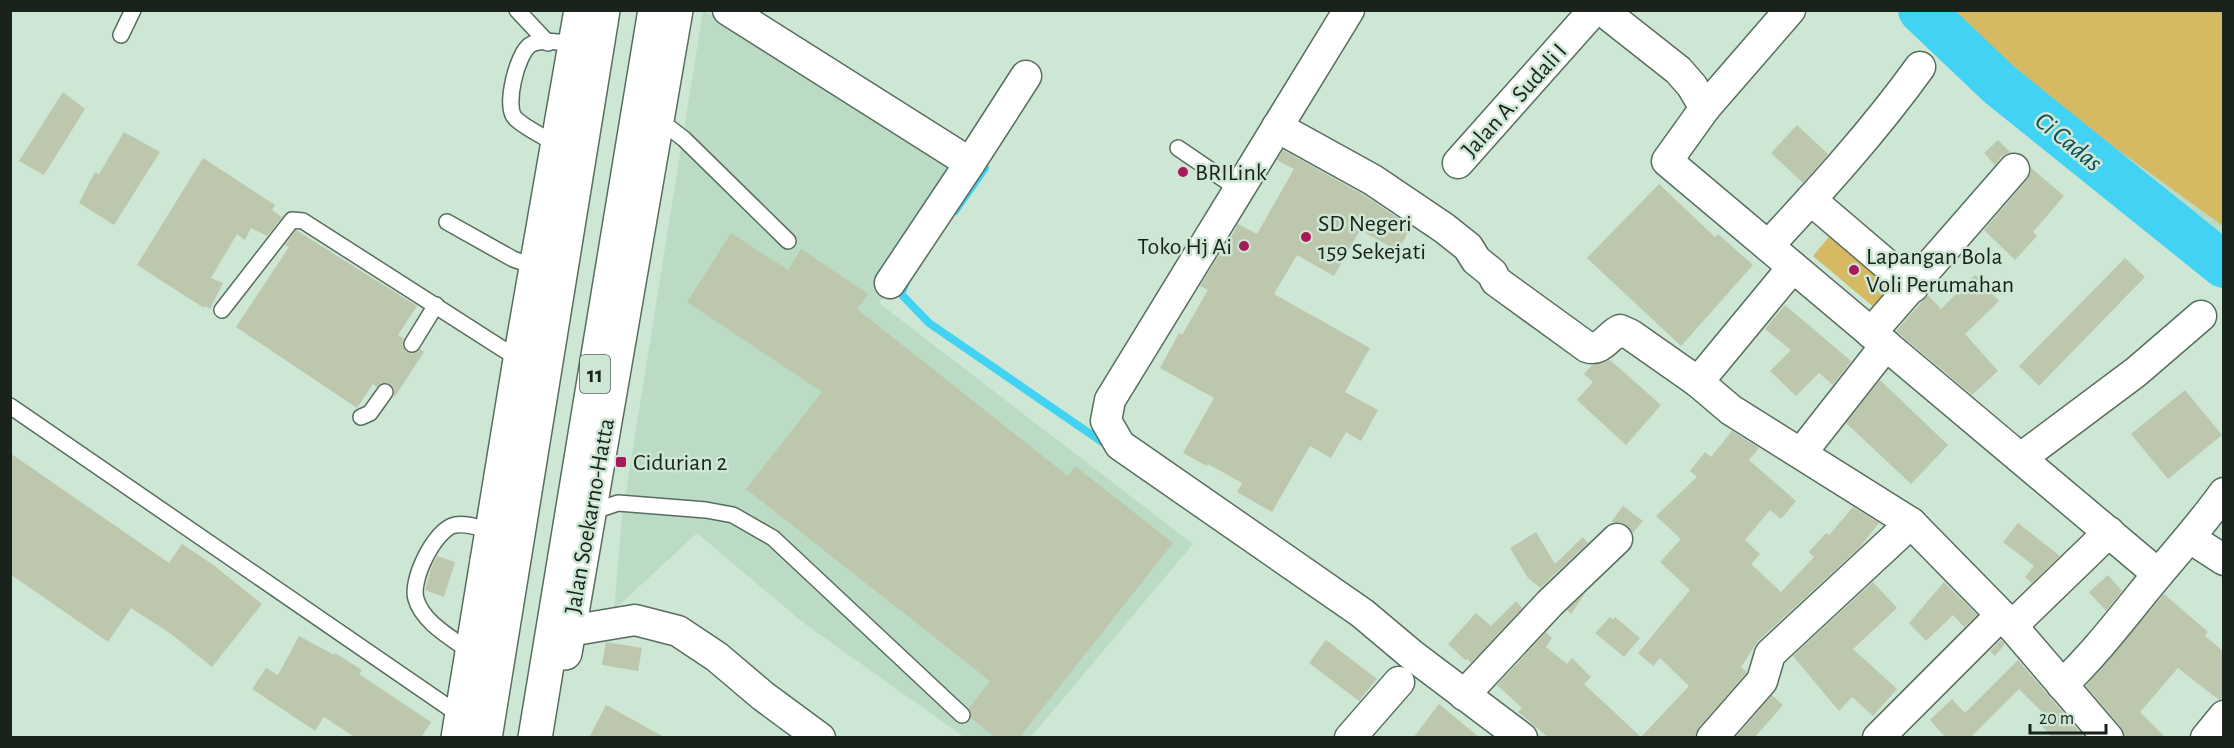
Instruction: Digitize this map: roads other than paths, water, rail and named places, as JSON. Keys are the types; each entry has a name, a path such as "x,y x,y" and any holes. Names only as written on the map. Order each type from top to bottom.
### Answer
{"main road":[{"path":"468,730 472,653 520,360 559,146 562,43 581,10"},
{"name":"11","path":"468,730 502,630 603,10"},
{"name":"Jalan Soekarno-Hatta","path":"535,738 655,10"},
{"name":"Jalan Soekarno-Hatta","path":"551,738 676,10"},
{"path":"489,546 502,630"}],"street":[{"path":"728,10 969,163"},
{"name":"Jalan A. Sudali I","path":"1458,163 1594,10"},
{"path":"1602,10 1678,70 1692,86 1705,108"},
{"path":"1790,10 1705,108 1667,161 2158,574"},
{"path":"1344,12 1277,127 1110,400 1106,421 1120,445 1362,613 1464,695 1522,738"},
{"path":"1768,246 1896,101 1920,67"},
{"path":"890,283 1026,76"},
{"path":"1277,127 1373,180 1444,228 1468,247 1476,260 1492,273 1496,281 1587,347 1598,348 1614,333 1624,331 1698,382 1731,410 1802,452 1911,523 2007,620 2108,738"},
{"path":"1802,452 1913,287 2013,169"},
{"path":"1811,200 1913,287"},
{"path":"1698,382 1793,267"},
{"path":"2020,458 2136,372 2201,316"},
{"path":"2062,685 2083,665 2190,538 2223,493"},
{"path":"1712,738 1762,681 1770,654 1911,523"},
{"path":"1878,738 2007,620 2109,532"},
{"path":"1464,695 1550,603 1617,538"},
{"path":"2190,538 2223,560"},
{"path":"569,631 635,620 678,631 717,657 763,696 820,738"},
{"path":"1350,738 1399,682"},
{"path":"2206,738 2223,716"}],"lane":[{"path":"121,35 133,10"},
{"path":"517,10 562,43"},
{"path":"559,146 514,117 510,109 521,57 529,46 537,42 562,43"},
{"path":"657,118 684,139 788,241"},
{"path":"1178,148 1238,189"},
{"path":"222,310 292,220 303,221 520,360"},
{"path":"447,222 513,259 536,267"},
{"path":"412,344 436,305"},
{"path":"361,417 370,413 385,392"},
{"path":"10,406 468,730"},
{"path":"590,513 618,503 706,510 733,515 773,538 962,716"},
{"path":"472,653 426,618 415,597 419,569 444,530 456,525 474,526 489,546"}],"waterway":[{"name":"Ci Cadas","path":"1921,10 2000,85 2224,265"},
{"path":"955,211 985,168 976,163"},
{"path":"906,282 901,294 929,323 1108,446"}],"place":[{"name":"BRILink","path":"1183,172"},
{"name":"SD Negeri 159 Sekejati","path":"1306,237"},
{"name":"Toko Hj Ai","path":"1244,246"},
{"name":"Lapangan Bola Voli Perumahan","path":"1854,270"},
{"name":"Cidurian 2","path":"621,462"}]}
